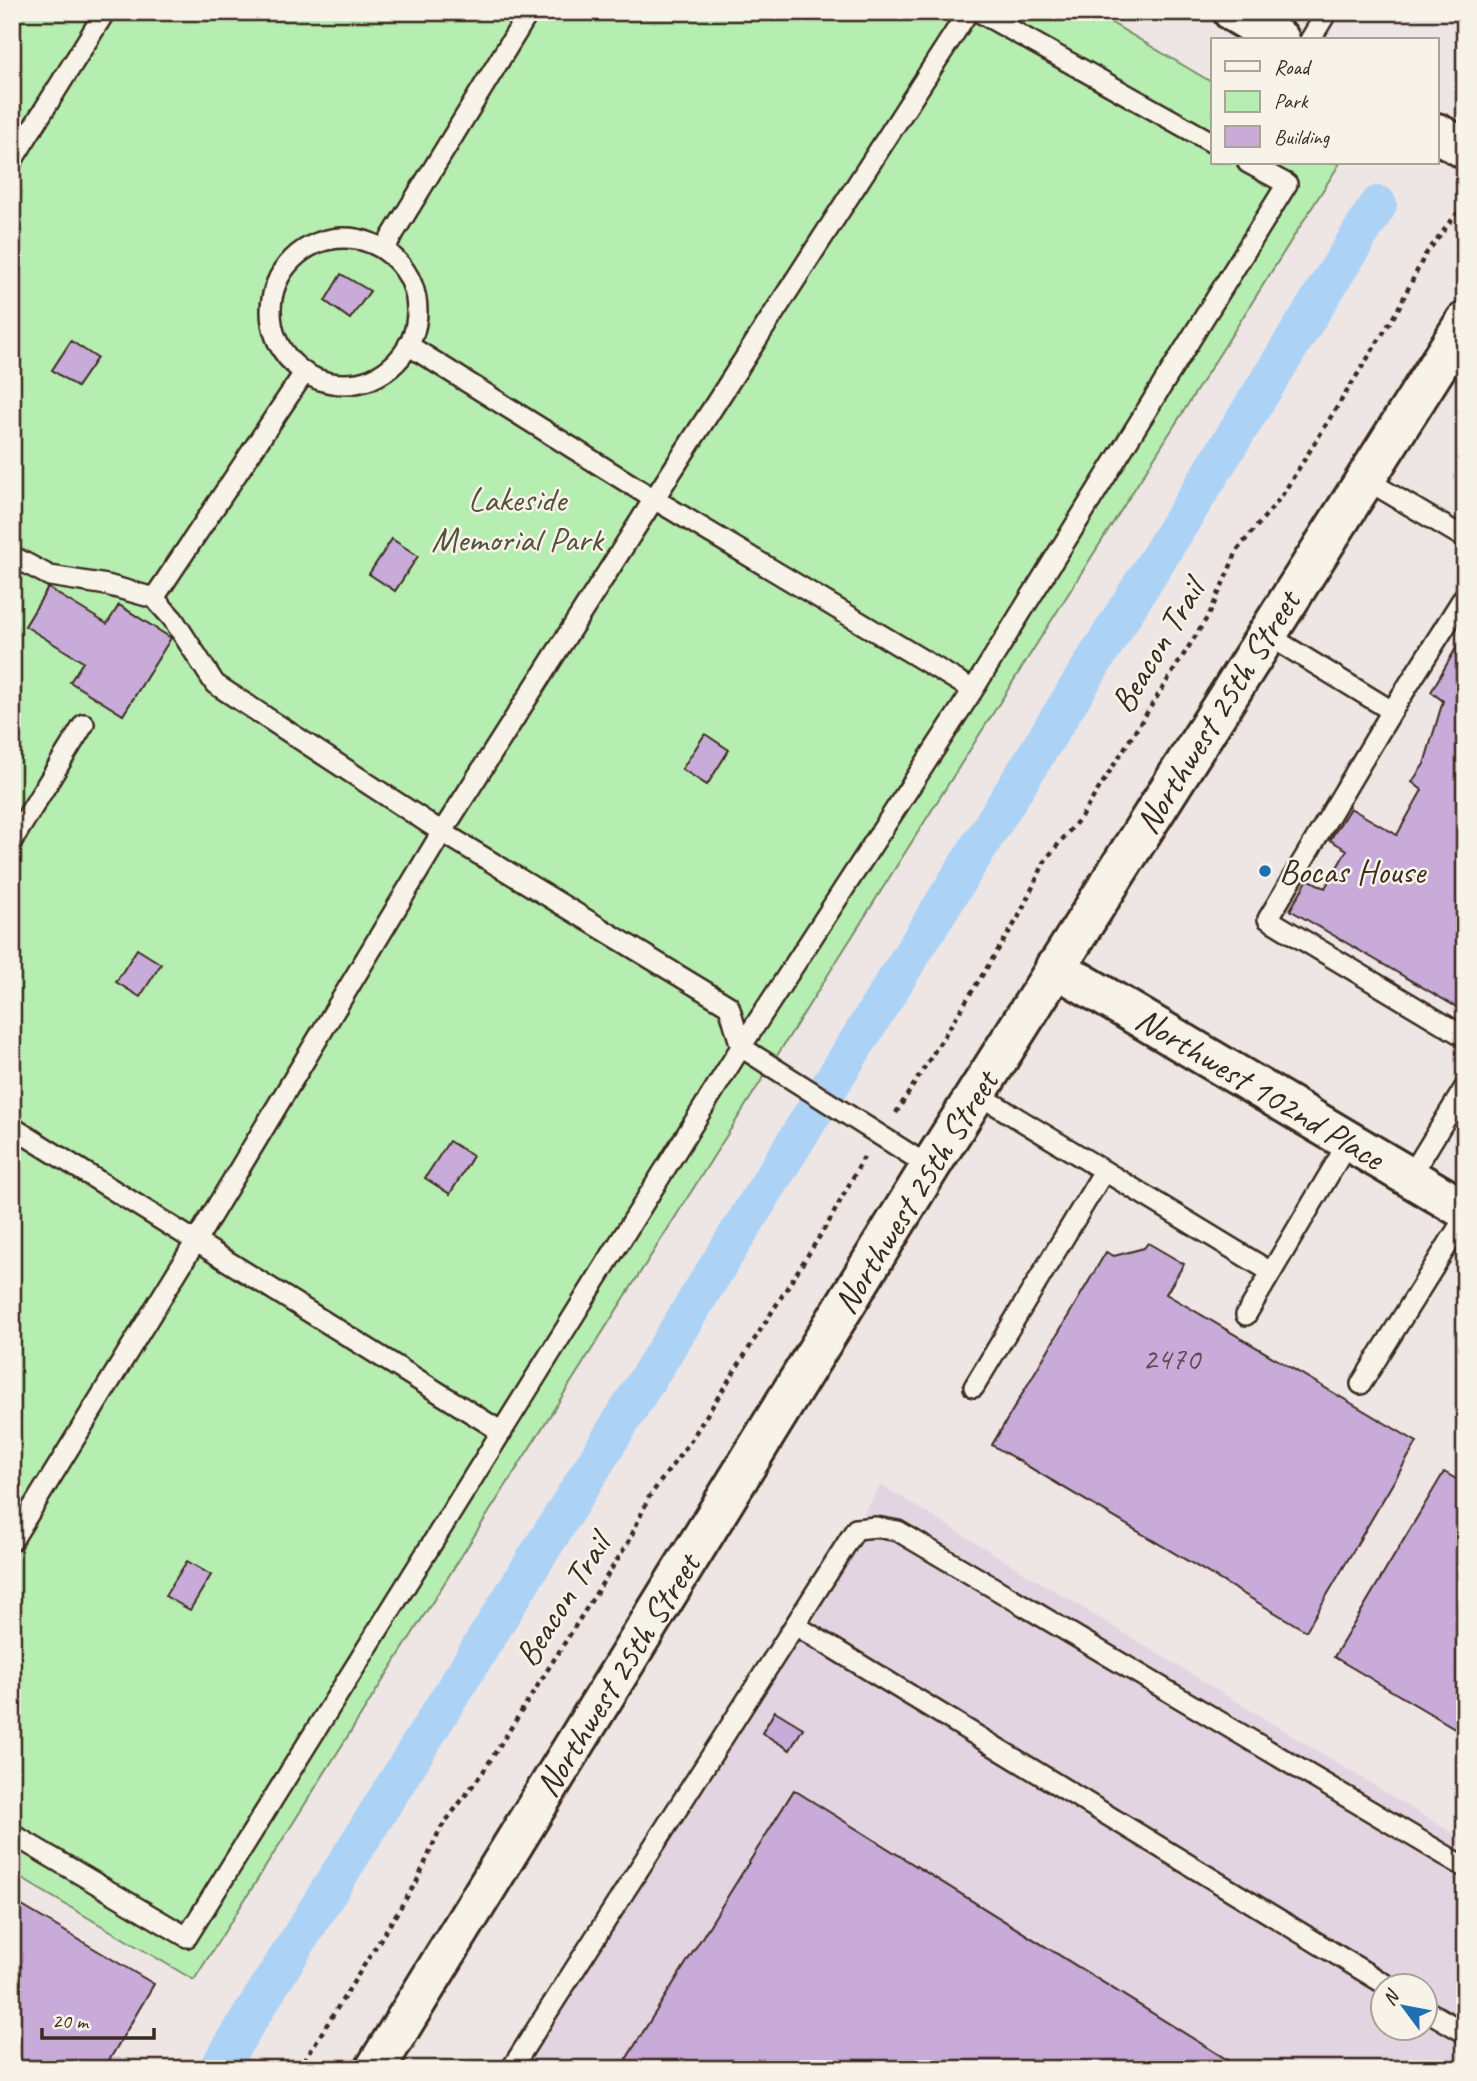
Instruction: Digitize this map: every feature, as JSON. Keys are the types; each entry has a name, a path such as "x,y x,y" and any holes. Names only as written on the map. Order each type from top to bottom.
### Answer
{"main road":[{"path":"1233,12 1277,38"},
{"path":"1438,134 1465,149"},
{"name":"Northwest 25th Street","path":"375,2069 976,1093 1465,322"},
{"name":"Northwest 102nd Place","path":"1055,967 1465,1210"}],"lane":[{"path":"12,161 105,12"},
{"path":"384,248 529,12"},
{"path":"12,1541 197,1241 442,832 968,12"},
{"path":"979,12 1211,142"},
{"path":"1311,38 1327,12"},
{"path":"12,1834 187,1937 741,1047 973,690 1287,184 1250,164"},
{"path":"329,238 358,238 384,248 405,269 417,295 417,324 408,345 386,372 359,384 330,384 303,373 283,353 271,327 271,298 282,270 302,250 329,238"},
{"path":"408,345 654,499 973,690"},
{"path":"154,598 303,373"},
{"path":"1365,479 1465,538"},
{"path":"12,556 50,576 107,585 154,598 173,619 215,684 442,832 729,1006 741,1047 930,1167"},
{"path":"1465,595 1392,711 1268,919 1465,1037"},
{"path":"1266,634 1392,711"},
{"path":"12,841 84,724"},
{"path":"1410,1177 1465,1087"},
{"path":"976,1093 1271,1272"},
{"path":"12,1127 502,1432"},
{"path":"1246,1315 1349,1141"},
{"path":"974,1387 1104,1171"},
{"path":"1361,1384 1465,1217"},
{"path":"511,2069 856,1529 876,1527 898,1531 1465,1867"},
{"path":"795,1625 1368,1974"},
{"path":"1438,2017 1465,2033"}],"path":[{"name":"Beacon Trail","path":"894,1116 1018,918 1046,859 1081,817 1210,613 1238,550 1281,497 1397,312 1425,255 1465,203"},
{"name":"Beacon Trail","path":"299,2069 417,1881 440,1829 483,1772 593,1599 629,1541 649,1497 691,1440 822,1231 864,1156"}],"shaded area":[{"path":"881,1485 1465,1841 1465,2069 526,2069"}],"green space":[{"name":"Lakeside Memorial Park","path":"12,12 1093,12 1211,82 1211,164 1339,164 194,1980 12,1873"}],"building":[{"path":"341,274 370,291 350,319 325,301"},
{"path":"71,341 97,358 77,387 52,370"},
{"path":"392,539 418,556 395,591 369,574"},
{"path":"48,588 107,624 119,605 171,638 123,715 70,682 83,662 25,626"},
{"path":"1456,648 1465,651 1465,1012 1290,910 1308,879 1325,888 1347,850 1330,840 1350,808 1397,835 1422,790 1412,782 1424,764 1443,701 1431,692"},
{"path":"705,734 729,750 707,785 682,769"},
{"path":"137,949 161,964 140,997 116,982"},
{"path":"449,1141 473,1156 450,1194 425,1178"},
{"path":"1148,1243 1184,1264 1166,1294 1417,1442 1306,1631 992,1445 1106,1252 1114,1256 1144,1248"},
{"path":"1444,1472 1465,1484 1465,1734 1334,1657"},
{"path":"187,1561 211,1575 190,1610 165,1596"},
{"path":"775,1711 803,1728 790,1750 762,1733"},
{"path":"794,1790 1242,2069 620,2069"},
{"path":"12,1900 154,1984 104,2069 12,2069"}],"waterway":[{"path":"218,2069 1378,205"}],"place":[{"name":"Bocas House","path":"1265,871"}]}
